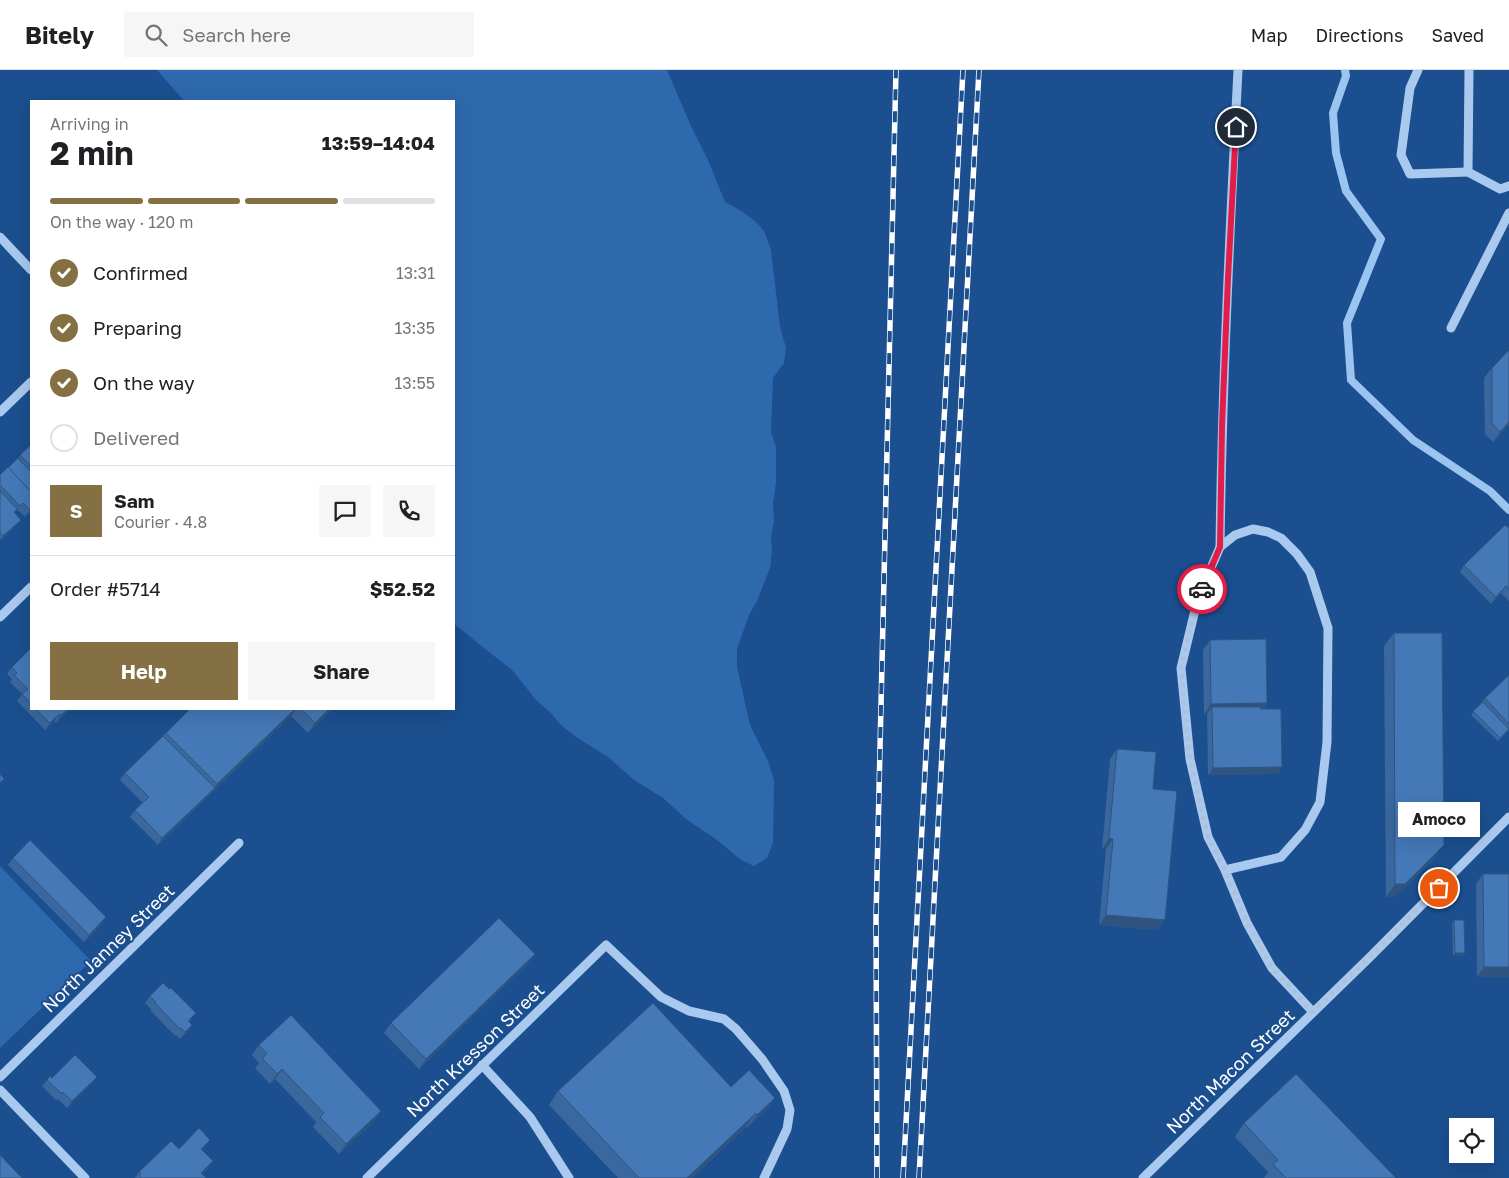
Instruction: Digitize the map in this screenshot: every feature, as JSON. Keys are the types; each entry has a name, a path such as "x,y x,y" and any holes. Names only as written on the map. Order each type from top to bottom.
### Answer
{"street":[{"path":"1238,70 1226,307 1221,445 1220,547 1198,598 1181,668 1190,759 1208,837 1225,870 1247,922 1272,968 1313,1012"},
{"path":"1418,70 1410,88 1401,155 1410,174 1468,172 1500,189 1509,186"},
{"path":"1468,172 1469,70"},
{"path":"1451,328 1509,213"},
{"path":"0,238 30,269"},
{"path":"0,412 30,383"},
{"path":"1220,547 1235,535 1253,529 1268,532 1281,538 1297,554 1310,572 1328,628 1327,742 1320,802 1305,830 1281,857 1225,870"},
{"path":"0,617 30,588"},
{"name":"North Macon Street","path":"1143,1178 1369,958 1509,817"},
{"name":"North Janney Street","path":"0,1077 239,843"},
{"name":"North Kresson Street","path":"366,1178 606,945 661,997 689,1011 724,1019 762,1058 784,1091 790,1110 787,1129 764,1178"},
{"path":"482,1065 530,1117 570,1178"},
{"path":"0,1090 85,1178"}],"shaded area":[{"path":"157,70 667,70 725,202 754,220 764,231 771,250 780,327 786,348 784,363 773,378 771,432 776,447 776,483 773,503 774,521 771,537 770,568 757,601 749,615 737,649 737,667 750,725 768,761 774,780 773,843 767,858 754,866 741,860 717,840 686,819 663,798 634,780 608,757 576,737 537,701 512,670 455,625 455,100 183,100"},
{"path":"0,866 91,961 0,1048"}],"building":[{"path":"1509,350 1509,422 1500,432 1492,423 1492,368"},
{"path":"30,446 30,465 20,455"},
{"path":"18,458 30,471 30,491 8,468"},
{"path":"8,467 30,491 30,510 23,503 20,506 0,485 0,475"},
{"path":"0,491 17,509 14,512 21,520 3,536 0,533"},
{"path":"1505,525 1509,528 1509,590 1506,586 1496,597 1464,565"},
{"path":"1394,633 1442,633 1444,845 1405,884 1395,884"},
{"path":"1266,639 1267,703 1211,704 1210,640"},
{"path":"30,649 30,703 22,694 28,689 14,675 17,673 12,667"},
{"path":"1509,675 1509,724 1485,698"},
{"path":"1483,702 1509,729 1500,738 1473,711"},
{"path":"1212,707 1281,709 1282,767 1213,768"},
{"path":"37,710 67,710 60,716 59,714 50,723"},
{"path":"189,710 294,710 217,784 166,733"},
{"path":"302,710 328,710 315,723"},
{"path":"163,736 215,788 162,838 135,810 149,797 125,773"},
{"path":"1117,749 1156,752 1153,789 1177,791 1165,920 1106,915 1113,839 1109,838"},
{"path":"0,774 4,779 0,783"},
{"path":"30,840 106,917 89,935 13,858"},
{"path":"1483,874 1509,874 1509,967 1484,967"},
{"path":"499,918 535,954 426,1059 391,1023"},
{"path":"1454,920 1464,920 1465,953 1455,953"},
{"path":"163,983 169,989 171,988 196,1013 188,1021 192,1025 185,1032 150,996"},
{"path":"653,1003 731,1087 749,1070 775,1098 757,1115 756,1113 687,1178 639,1178 558,1091"},
{"path":"291,1015 381,1111 346,1144 320,1117 324,1113 282,1069 277,1074 262,1058 267,1054 259,1045"},
{"path":"75,1055 97,1077 72,1101 47,1080 50,1076 52,1078"},
{"path":"1296,1074 1396,1178 1286,1178 1273,1164 1278,1160 1244,1123"},
{"path":"199,1128 210,1140 201,1149 213,1161 201,1173 206,1178 141,1178 139,1176 141,1174 139,1172 171,1141 179,1149"},
{"path":"0,1155 22,1178 0,1178"}],"waterway":[{"path":"1345,70 1346,76 1333,113 1336,153 1346,191 1381,239 1347,323 1351,380 1413,440 1490,491 1509,510"}],"railway":[{"path":"877,1178 876,918 896,70"},
{"path":"903,1178 963,70"},
{"path":"919,1178 979,70"}],"way so far":[{"path":"1202,589 1198,598 1181,668 1190,759 1208,837 1225,870 1247,922 1272,968 1313,1012 1439,888"}],"place":[{"name":"Amoco","path":"1439,888"}],"route":[{"path":"1202,589 1220,547 1222,426 1236,127"}]}
